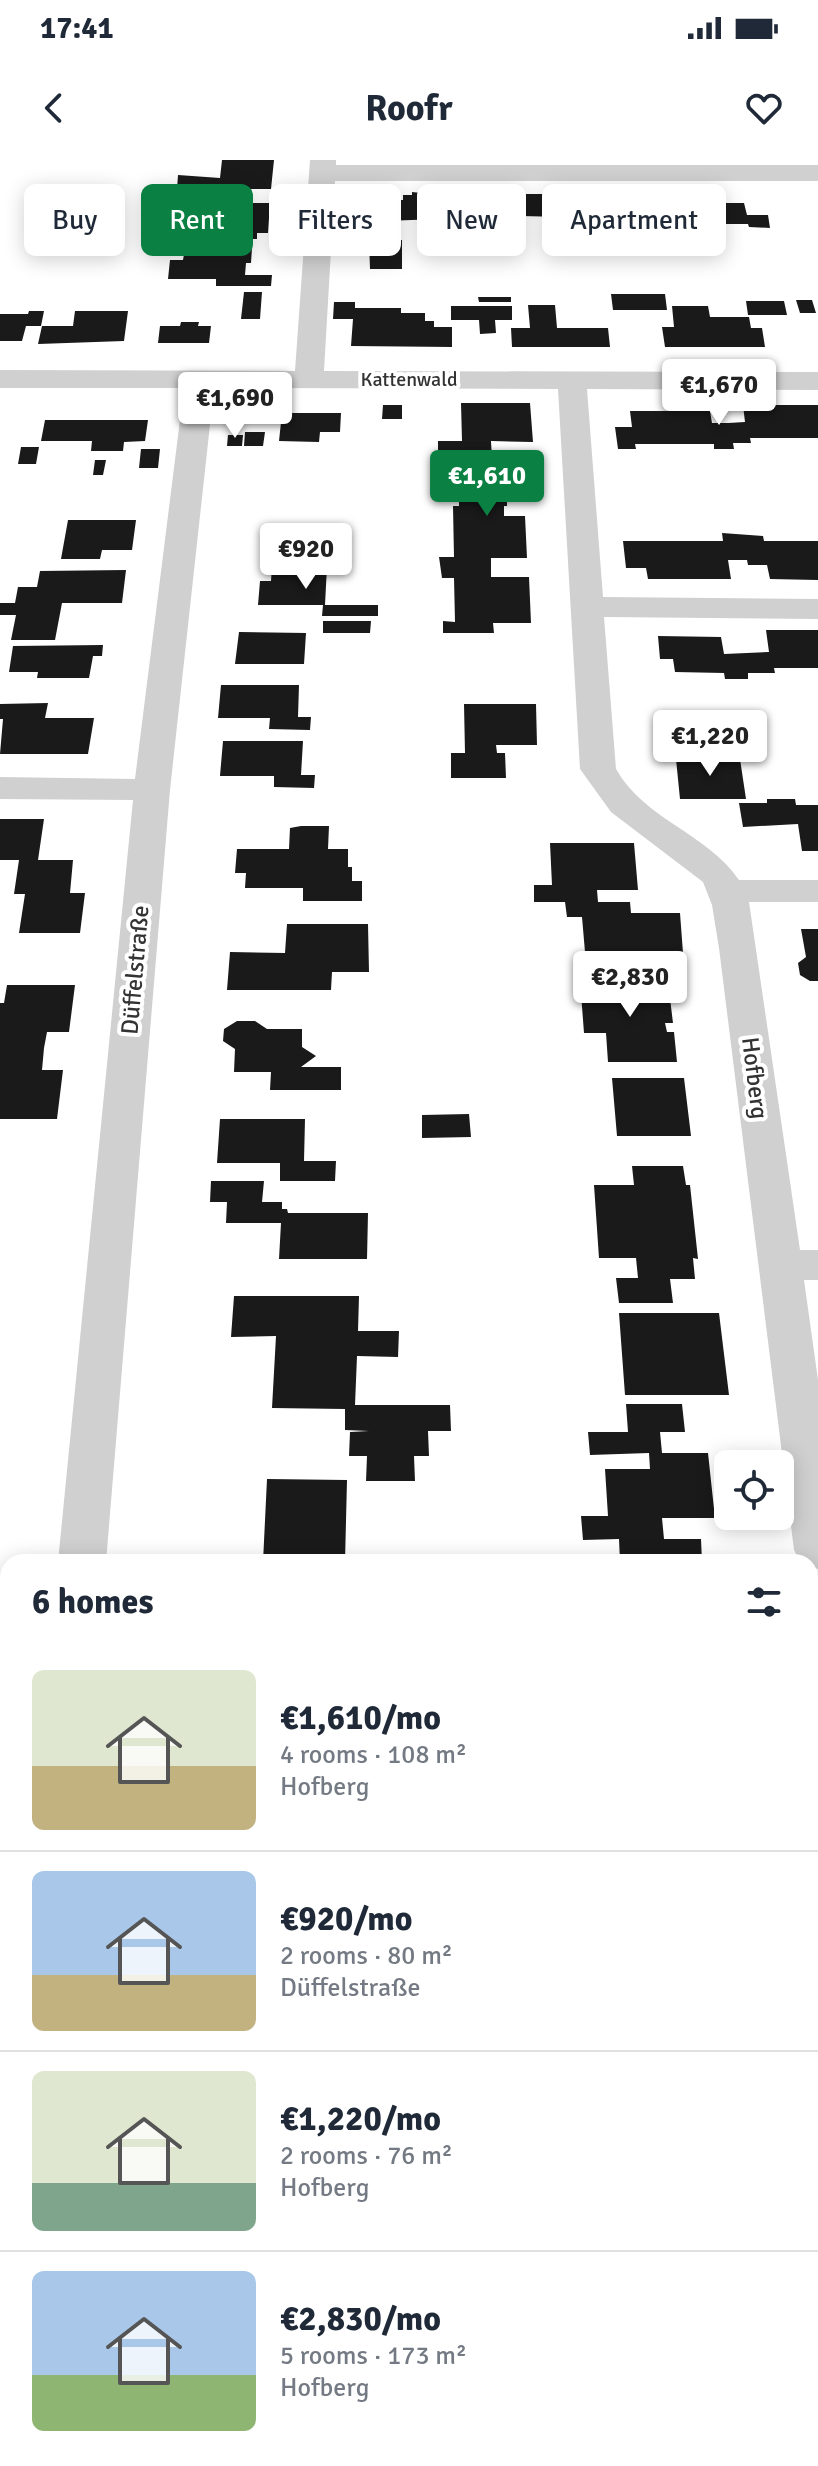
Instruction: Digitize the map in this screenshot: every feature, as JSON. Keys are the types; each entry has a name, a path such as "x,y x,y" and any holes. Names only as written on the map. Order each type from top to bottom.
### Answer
{"street":[{"path":"309,379 322,166 629,166 818,173"},
{"name":"Kattenwald","path":"0,379 818,381"},
{"name":"Düffelstraße","path":"83,1554 152,790 200,379"},
{"name":"Hofberg","path":"572,380 598,769 609,790 636,817 703,862 719,878 726,891 798,1265 818,1550"},
{"path":"588,607 818,609"},
{"path":"0,788 152,790"},
{"path":"726,891 818,891"}],"building":[{"path":"222,160 274,160 269,189 253,189 253,184 177,184 178,175 220,178"},
{"path":"412,192 417,193 417,220 401,220 403,195 412,195"},
{"path":"526,194 542,194 542,217 526,216"},
{"path":"253,203 269,203 268,233 257,233 257,239 253,239"},
{"path":"726,203 744,203 747,215 768,215 770,228 749,227 748,224 726,224"},
{"path":"402,240 402,269 370,269 370,256 401,256"},
{"path":"184,256 251,256 251,263 246,263 245,275 272,275 271,286 216,286 216,279 168,279 170,260 183,260"},
{"path":"244,292 262,292 260,319 241,319"},
{"path":"611,294 665,294 667,310 613,310"},
{"path":"478,297 511,297 511,302 479,302"},
{"path":"796,300 812,300 816,313 800,313"},
{"path":"746,301 784,301 787,315 748,315"},
{"path":"334,302 355,302 355,308 401,308 401,313 425,313 425,321 434,321 434,327 452,327 452,347 351,346 353,319 333,319"},
{"path":"528,305 555,305 557,328 608,328 610,347 512,347 511,328 530,328"},
{"path":"451,306 512,306 512,320 495,320 496,333 480,334 479,320 451,320"},
{"path":"672,306 708,306 710,317 749,317 751,328 762,328 765,347 665,347 662,327 674,327"},
{"path":"29,311 44,311 41,326 26,326 22,341 0,341 0,314 28,314"},
{"path":"75,311 128,311 124,341 38,344 42,326 73,326"},
{"path":"181,322 211,326 209,343 158,343 160,326 180,326"},
{"path":"461,403 530,403 533,442 491,441 492,459 526,459 528,498 507,498 504,516 525,516 527,558 491,558 491,577 529,577 531,623 493,623 494,633 443,633 443,621 455,622 454,578 442,578 439,557 454,557 453,506 459,506 459,498 447,498 446,459 454,459 455,450 438,450 438,441 462,441"},
{"path":"383,405 402,405 402,419 382,419"},
{"path":"743,405 818,405 818,438 750,438 751,443 733,443 734,449 714,449 714,444 635,444 636,449 618,449 615,427 632,427 630,411 710,411 712,423 728,423 745,422"},
{"path":"282,413 341,413 340,432 320,432 319,442 279,441"},
{"path":"45,420 148,420 145,441 124,442 123,451 91,451 92,441 41,441"},
{"path":"245,432 265,432 263,446 244,446"},
{"path":"228,435 243,435 242,446 227,446"},
{"path":"21,447 39,447 36,464 18,464"},
{"path":"141,449 160,449 158,468 139,468"},
{"path":"95,460 106,460 103,475 93,475"},
{"path":"68,520 136,520 132,550 102,550 100,559 61,559"},
{"path":"722,533 763,536 764,541 818,541 818,580 770,579 767,565 748,565 747,560 728,560 731,579 648,579 646,568 626,568 623,541 723,541"},
{"path":"272,566 327,566 325,605 378,605 378,616 322,616 323,605 258,605 260,581 271,581"},
{"path":"126,570 122,603 62,603 55,640 11,640 16,615 0,615 0,603 15,603 18,587 37,587 40,571"},
{"path":"323,621 371,621 370,633 323,633"},
{"path":"766,630 818,630 818,668 774,668 775,673 748,673 748,679 725,679 724,673 675,672 673,659 660,659 658,636 721,637 724,654 769,652"},
{"path":"239,632 306,633 304,664 235,664"},
{"path":"103,645 102,656 93,656 89,678 37,678 38,672 9,672 13,646"},
{"path":"221,685 299,685 298,717 311,717 310,730 269,729 270,718 218,718"},
{"path":"48,703 45,718 94,718 88,754 0,754 3,719 0,719 0,704"},
{"path":"464,704 536,704 537,745 496,745 497,753 505,753 506,778 451,778 451,753 465,753"},
{"path":"223,741 303,741 301,775 315,775 314,788 274,787 274,776 220,776"},
{"path":"700,752 713,753 719,759 740,759 746,799 680,799 676,759 696,759"},
{"path":"767,799 795,799 796,805 818,805 818,851 802,851 798,824 743,827 739,803 767,803"},
{"path":"0,819 44,819 38,860 73,860 70,893 85,893 80,933 19,933 25,894 14,894 19,860 0,860"},
{"path":"329,826 328,849 348,849 352,881 362,881 362,901 303,901 303,888 245,888 246,873 235,873 237,849 289,849 290,828"},
{"path":"550,843 634,843 638,890 597,890 598,902 630,902 631,913 680,913 683,953 585,952 582,917 567,917 565,902 534,902 534,885 552,885"},
{"path":"287,924 368,924 369,972 332,972 331,990 227,990 230,952 285,953"},
{"path":"801,929 818,929 818,981 810,981 800,975 798,963 806,957"},
{"path":"580,980 661,980 662,990 669,990 673,1023 665,1023 667,1032 674,1032 677,1062 608,1062 606,1033 584,1033"},
{"path":"7,985 75,985 69,1032 47,1032 44,1048 42,1070 63,1070 57,1119 0,1119 0,1003 4,1003"},
{"path":"237,1021 255,1021 267,1029 302,1029 302,1047 316,1056 301,1067 341,1067 341,1090 270,1090 271,1072 234,1072 235,1049 223,1041 224,1029"},
{"path":"612,1078 684,1078 691,1136 617,1136"},
{"path":"469,1114 471,1137 422,1138 422,1115"},
{"path":"220,1119 305,1119 304,1161 336,1161 335,1181 280,1181 280,1163 217,1163"},
{"path":"632,1166 683,1166 686,1185 690,1185 698,1259 693,1258 695,1279 670,1279 673,1303 619,1303 616,1278 638,1278 636,1258 599,1258 594,1185 634,1185"},
{"path":"211,1181 264,1181 262,1202 282,1202 282,1209 287,1209 288,1213 368,1213 367,1259 279,1259 281,1223 226,1223 227,1202 210,1202"},
{"path":"234,1296 359,1296 358,1331 399,1331 398,1357 357,1356 355,1405 450,1405 451,1431 428,1431 429,1456 414,1456 415,1481 366,1481 367,1456 349,1456 350,1432 369,1431 345,1430 345,1409 272,1408 276,1336 231,1337"},
{"path":"619,1313 719,1313 729,1395 625,1395"},
{"path":"626,1404 682,1404 685,1432 660,1432 662,1453 708,1453 714,1518 662,1518 664,1539 701,1539 702,1554 620,1554 619,1539 583,1540 581,1516 608,1516 605,1469 650,1469 649,1453 590,1455 588,1432 628,1432"},
{"path":"267,1479 347,1480 345,1554 263,1554"}]}
